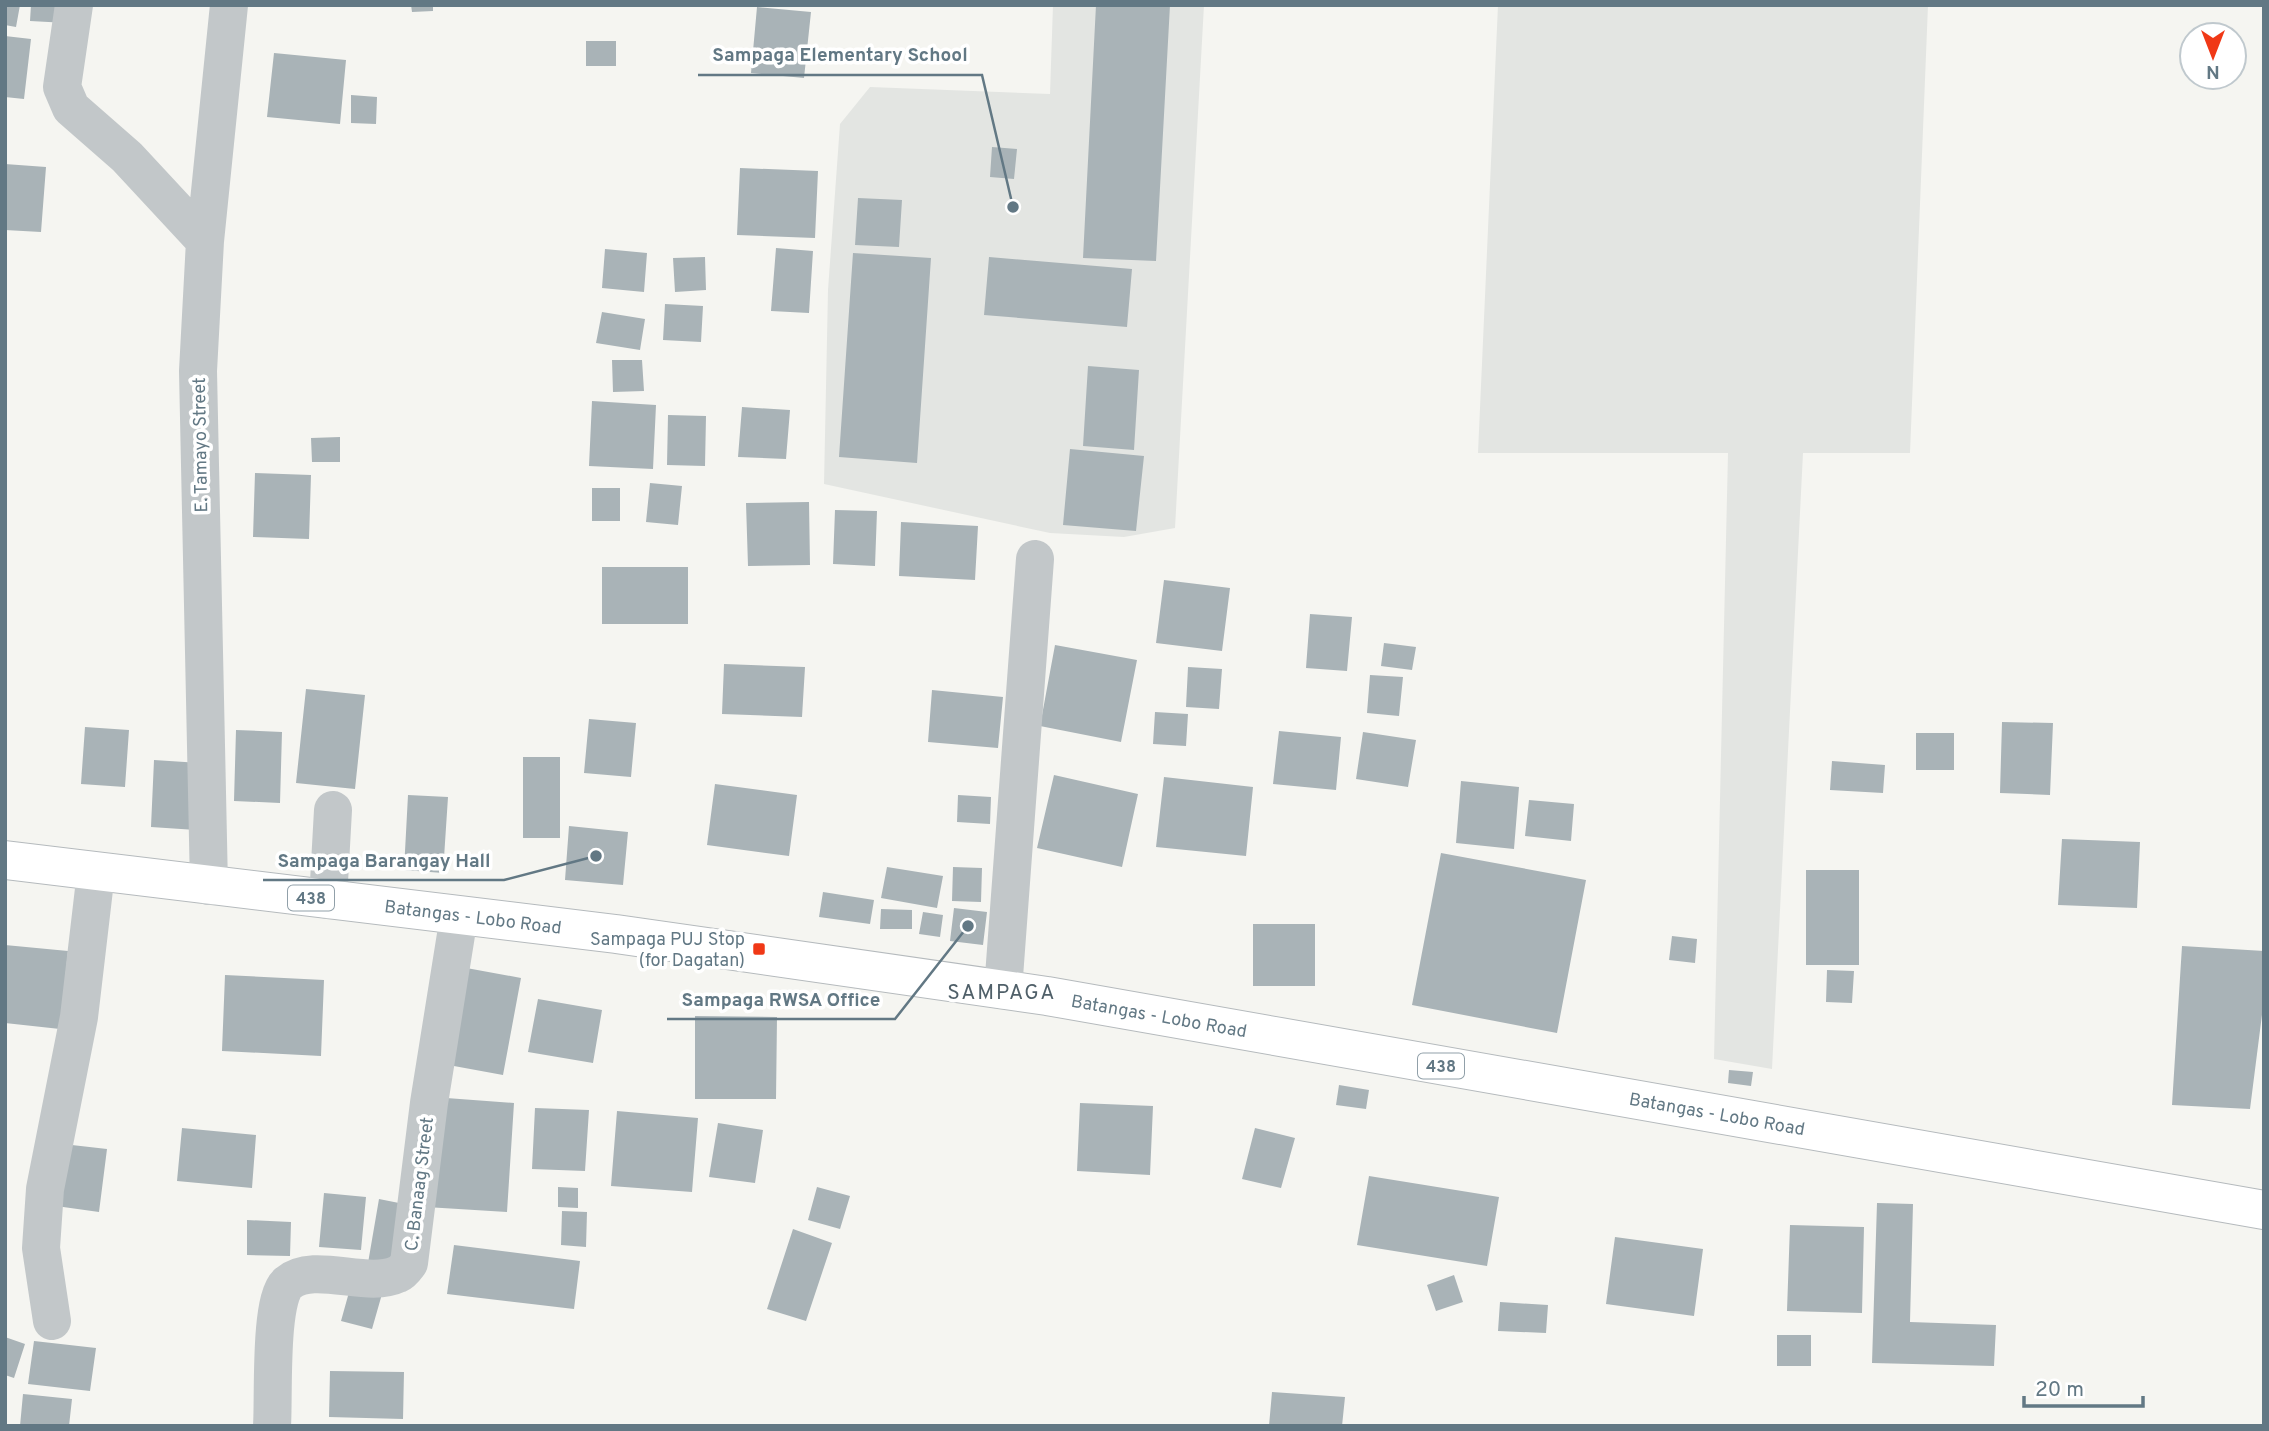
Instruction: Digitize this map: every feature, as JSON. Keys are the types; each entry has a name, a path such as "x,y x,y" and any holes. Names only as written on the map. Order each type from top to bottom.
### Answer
{"main road":[{"name":"Batangas - Lobo Road","path":"5,860 687,943 1003,989 2264,1210"}],"street":[{"path":"74,5 62,87 71,108 127,157 205,241"},
{"name":"E. Tamayo Street","path":"209,886 198,371 205,241 229,5"},
{"path":"1003,989 1035,559"},
{"path":"328,900 333,810"},
{"path":"52,1321 41,1248 45,1189 79,1017 96,872"},
{"name":"C. Banaag Street","path":"272,1426 275,1311 284,1285 299,1275 384,1278 401,1274 409,1262 429,1103 459,915"}],"shaded area":[{"path":"1053,5 1204,5 1175,528 1124,537 1050,533 824,484 828,290 840,124 870,87 1050,94"},
{"path":"1498,5 1928,5 1910,453 1803,453 1772,1069 1714,1059 1728,453 1478,453"}],"building":[{"path":"5,5 20,5 16,27 5,25"},
{"path":"31,5 68,5 67,23 30,21"},
{"path":"411,5 433,5 433,11 412,12"},
{"path":"1096,5 1170,5 1156,261 1083,258"},
{"path":"757,7 811,12 804,78 751,73"},
{"path":"5,36 31,39 24,99 5,97"},
{"path":"586,41 616,41 616,66 586,66"},
{"path":"274,53 346,60 340,124 267,117"},
{"path":"351,95 377,97 376,124 351,123"},
{"path":"992,147 1017,149 1014,179 990,177"},
{"path":"5,164 46,167 41,232 5,230"},
{"path":"740,168 818,171 815,238 737,235"},
{"path":"858,198 902,200 899,247 855,245"},
{"path":"776,248 813,251 809,313 771,311"},
{"path":"605,249 647,253 644,292 602,288"},
{"path":"853,253 931,258 917,463 839,457"},
{"path":"705,257 706,290 675,292 673,258"},
{"path":"989,257 1132,269 1127,327 984,315"},
{"path":"665,304 703,306 701,342 663,340"},
{"path":"602,312 645,319 640,350 596,343"},
{"path":"612,360 642,360 644,391 613,392"},
{"path":"1088,366 1139,370 1134,450 1083,446"},
{"path":"592,401 656,405 653,469 589,466"},
{"path":"742,407 790,410 786,459 738,457"},
{"path":"668,415 706,416 705,466 667,465"},
{"path":"340,437 340,462 312,462 311,438"},
{"path":"1070,449 1144,456 1136,531 1063,525"},
{"path":"255,473 311,475 309,539 253,537"},
{"path":"650,483 682,486 678,525 646,522"},
{"path":"592,488 620,488 620,521 592,521"},
{"path":"809,502 810,565 748,566 746,503"},
{"path":"835,510 877,511 875,566 833,564"},
{"path":"901,522 978,526 975,580 899,576"},
{"path":"602,567 688,567 688,624 602,624"},
{"path":"1164,580 1230,588 1222,651 1156,643"},
{"path":"1310,614 1352,617 1347,671 1306,668"},
{"path":"1384,643 1416,647 1412,670 1381,666"},
{"path":"1055,645 1137,660 1121,742 1040,726"},
{"path":"724,664 805,667 802,717 722,714"},
{"path":"1188,667 1222,669 1219,709 1186,707"},
{"path":"1370,675 1403,677 1399,716 1367,713"},
{"path":"306,689 365,695 355,789 296,783"},
{"path":"932,690 1003,697 998,748 928,742"},
{"path":"1155,712 1188,714 1186,746 1153,744"},
{"path":"589,719 636,723 631,777 584,773"},
{"path":"2002,722 2053,723 2050,795 2000,793"},
{"path":"85,727 129,730 125,787 81,784"},
{"path":"236,730 282,732 280,803 234,801"},
{"path":"1279,731 1341,737 1336,790 1273,784"},
{"path":"1363,732 1416,740 1408,787 1356,779"},
{"path":"1916,733 1954,733 1954,770 1916,770"},
{"path":"523,757 560,757 560,838 523,838"},
{"path":"154,760 200,763 196,830 151,827"},
{"path":"1832,761 1885,765 1883,793 1830,790"},
{"path":"1054,775 1138,794 1122,867 1037,848"},
{"path":"1164,777 1253,787 1246,856 1156,847"},
{"path":"1461,781 1519,787 1514,849 1456,843"},
{"path":"715,784 797,795 789,856 707,845"},
{"path":"408,795 448,797 443,873 404,870"},
{"path":"958,795 991,797 990,824 957,822"},
{"path":"1529,800 1574,804 1571,841 1525,836"},
{"path":"569,826 628,832 623,885 565,880"},
{"path":"2062,839 2140,842 2137,908 2058,905"},
{"path":"1441,853 1586,880 1557,1033 1412,1005"},
{"path":"887,867 943,876 937,908 881,898"},
{"path":"953,867 982,868 981,902 952,901"},
{"path":"1806,870 1859,870 1859,965 1806,965"},
{"path":"823,892 874,900 870,924 819,917"},
{"path":"954,908 987,912 983,945 950,941"},
{"path":"881,909 912,910 912,929 880,929"},
{"path":"923,912 943,915 940,937 919,934"},
{"path":"1253,924 1315,924 1315,986 1253,986"},
{"path":"1672,936 1697,939 1695,963 1669,960"},
{"path":"5,945 68,951 60,1029 5,1023"},
{"path":"2182,946 2264,951 2264,999 2250,1109 2172,1105"},
{"path":"461,967 521,978 503,1075 443,1064"},
{"path":"1827,970 1854,971 1852,1003 1826,1002"},
{"path":"225,975 324,980 321,1056 222,1051"},
{"path":"538,999 602,1010 593,1063 528,1052"},
{"path":"695,1016 777,1017 776,1099 695,1099"},
{"path":"1729,1070 1753,1072 1751,1086 1728,1083"},
{"path":"1339,1085 1369,1090 1366,1109 1336,1105"},
{"path":"433,1097 514,1103 507,1212 426,1207"},
{"path":"1080,1103 1153,1106 1150,1175 1077,1171"},
{"path":"535,1108 589,1110 585,1171 532,1169"},
{"path":"617,1111 698,1118 692,1192 611,1186"},
{"path":"718,1123 763,1130 755,1183 709,1177"},
{"path":"182,1128 256,1135 252,1188 177,1181"},
{"path":"1255,1128 1295,1138 1281,1188 1242,1179"},
{"path":"63,1144 107,1149 99,1212 56,1206"},
{"path":"1369,1176 1499,1197 1487,1266 1357,1245"},
{"path":"558,1187 578,1188 578,1208 558,1207"},
{"path":"817,1187 850,1196 840,1229 808,1220"},
{"path":"324,1193 366,1197 361,1250 319,1247"},
{"path":"379,1199 404,1204 393,1266 368,1263"},
{"path":"1877,1203 1913,1204 1910,1322 1996,1325 1994,1366 1872,1363"},
{"path":"562,1211 587,1212 586,1247 561,1245"},
{"path":"247,1220 291,1222 290,1256 247,1255"},
{"path":"1790,1225 1864,1227 1862,1313 1787,1311"},
{"path":"793,1229 832,1243 806,1321 767,1309"},
{"path":"1615,1237 1703,1249 1694,1316 1606,1304"},
{"path":"454,1245 580,1261 574,1309 447,1294"},
{"path":"1454,1275 1463,1302 1436,1311 1427,1285"},
{"path":"351,1285 382,1294 372,1329 341,1321"},
{"path":"1500,1302 1548,1305 1546,1333 1498,1331"},
{"path":"1777,1335 1811,1335 1811,1366 1777,1366"},
{"path":"5,1337 25,1344 14,1378 5,1375"},
{"path":"34,1341 96,1348 90,1391 28,1384"},
{"path":"330,1371 404,1372 403,1419 329,1417"},
{"path":"1272,1392 1345,1397 1342,1426 1269,1426"},
{"path":"23,1394 72,1399 69,1426 20,1426"}],"place":[{"name":"Sampaga Elementary School","path":"1013,207"},
{"name":"Sampaga Barangay Hall","path":"596,856"},
{"name":"Sampaga RWSA Office","path":"968,926"},
{"name":"Sampaga PUJ Stop (for Dagatan)","path":"759,949"}],"district":[{"name":"SAMPAGA","path":"1002,992"}]}
